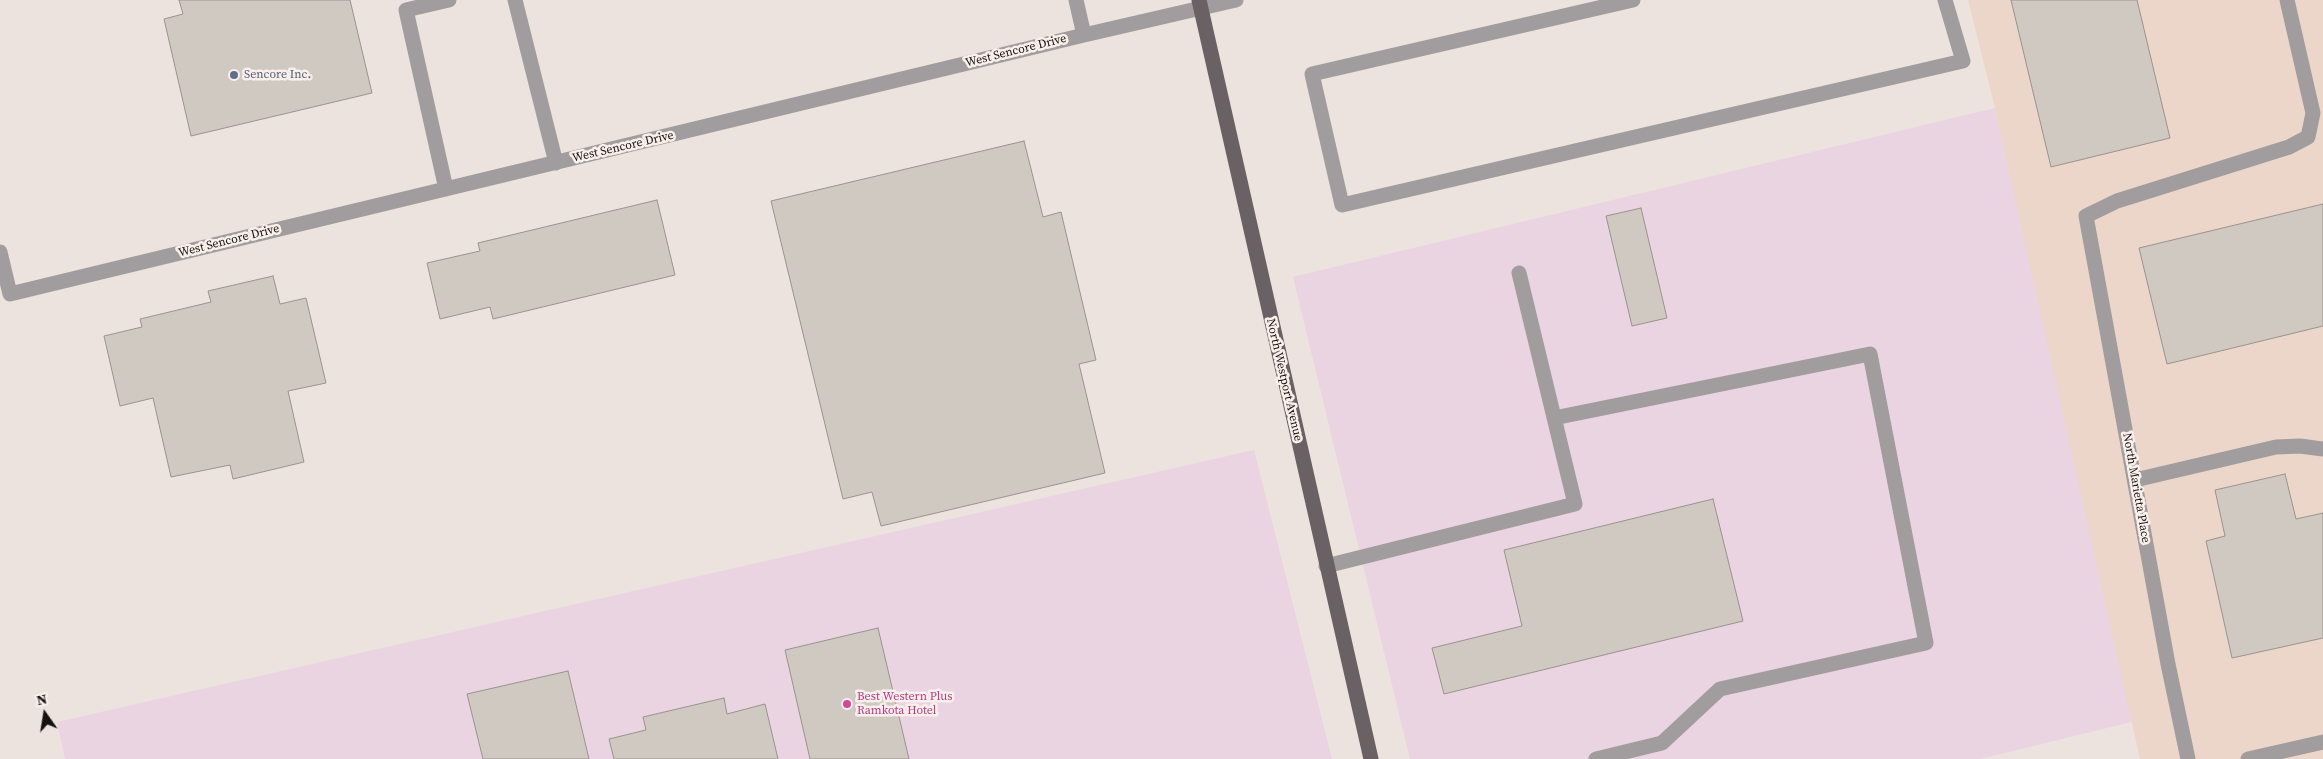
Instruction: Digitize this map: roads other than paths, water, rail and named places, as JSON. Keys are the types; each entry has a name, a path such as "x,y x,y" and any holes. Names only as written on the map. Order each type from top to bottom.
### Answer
{"main road":[{"name":"North Westport Avenue","path":"1200,4 1371,759"}],"street":[{"path":"446,189 406,10 449,0"},
{"path":"515,0 556,163"},
{"path":"1076,0 1084,35"},
{"name":"West Sencore Drive","path":"0,252 10,294 1084,35 1200,4 1236,0"},
{"path":"1633,0 1590,5 1312,74 1342,205 1963,61 1945,0"},
{"path":"2287,0 2313,113 2308,137 2323,134"},
{"name":"North Marietta Place","path":"2188,759 2168,664 2086,216 2117,201 2288,147 2308,137"},
{"path":"1326,566 1575,504 1519,273"},
{"path":"1554,418 1870,354 1926,643 1720,689 1662,743 1596,759"},
{"path":"2135,480 2276,447 2300,446 2323,449"},
{"path":"2248,759 2323,742"}],"place":[{"name":"Sencore Inc.","path":"234,75"},
{"name":"Best Western Plus Ramkota Hotel","path":"847,704"}]}
